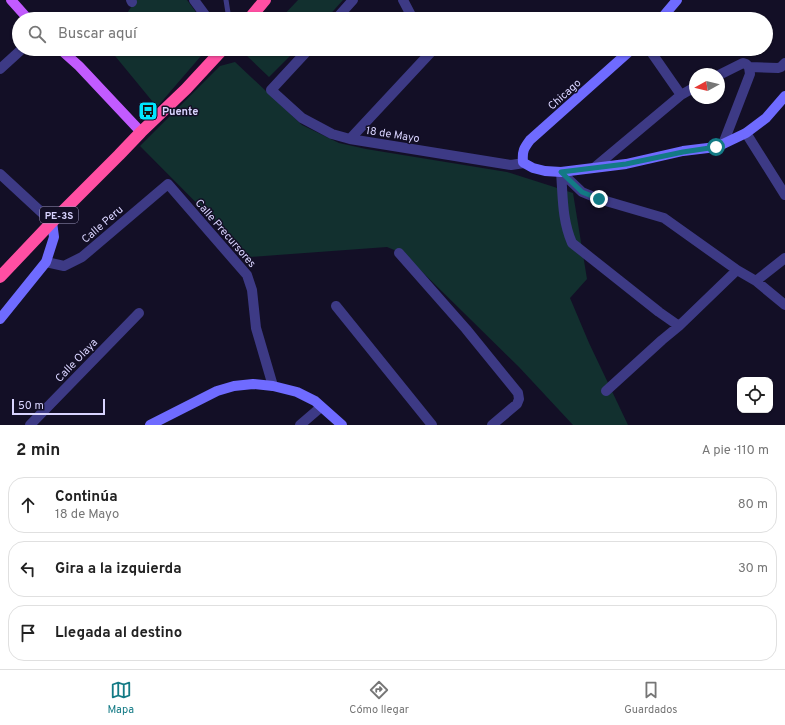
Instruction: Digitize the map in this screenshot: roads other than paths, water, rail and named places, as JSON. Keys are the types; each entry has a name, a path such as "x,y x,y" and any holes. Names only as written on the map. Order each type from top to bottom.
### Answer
{"highway":[{"path":"255,12 265,0"},
{"name":"PE-3S","path":"0,277 52,222 186,89 217,56"}],"main road":[{"path":"11,0 22,12"},
{"path":"68,56 141,132"}],"street":[{"path":"194,0 203,12"},
{"path":"342,12 353,0"},
{"path":"403,0 409,12"},
{"path":"667,12 676,0"},
{"path":"0,69 14,56"},
{"name":"18 de Mayo","path":"303,56 271,90 302,118 332,134 350,139 511,165 524,163"},
{"path":"350,139 427,56"},
{"name":"Chicago","path":"524,163 522,153 530,140 624,56"},
{"path":"654,56 682,94"},
{"path":"725,72 743,63 749,67 778,68 785,63"},
{"path":"723,144 750,74 749,67"},
{"path":"595,167 682,94 689,90"},
{"path":"524,163 533,168 545,171 561,172 626,164 683,152 716,147 746,133 766,118 785,96"},
{"path":"746,133 785,194"},
{"path":"561,172 582,192 599,199 664,218 737,270 756,281 785,305"},
{"path":"561,172 564,216 572,244 679,326"},
{"path":"0,319 46,262 54,237 52,222 2,179"},
{"name":"Calle Peru","path":"46,262 64,266 82,257 168,184"},
{"name":"Calle Precursores","path":"168,184 247,275 252,290 256,328 274,386"},
{"path":"399,253 466,329 518,393 520,399 517,404 492,425"},
{"path":"756,281 785,258"},
{"path":"606,391 679,326 737,270"},
{"path":"336,306 432,425"},
{"name":"Calle Olaya","path":"30,425 139,313"},
{"path":"150,425 216,391 234,386 253,384 274,386 297,392 315,401 342,425"},
{"path":"300,425 321,407"}],"lane":[{"path":"226,0 228,12"}],"place":[{"name":"Puente","path":"148,111"}]}
